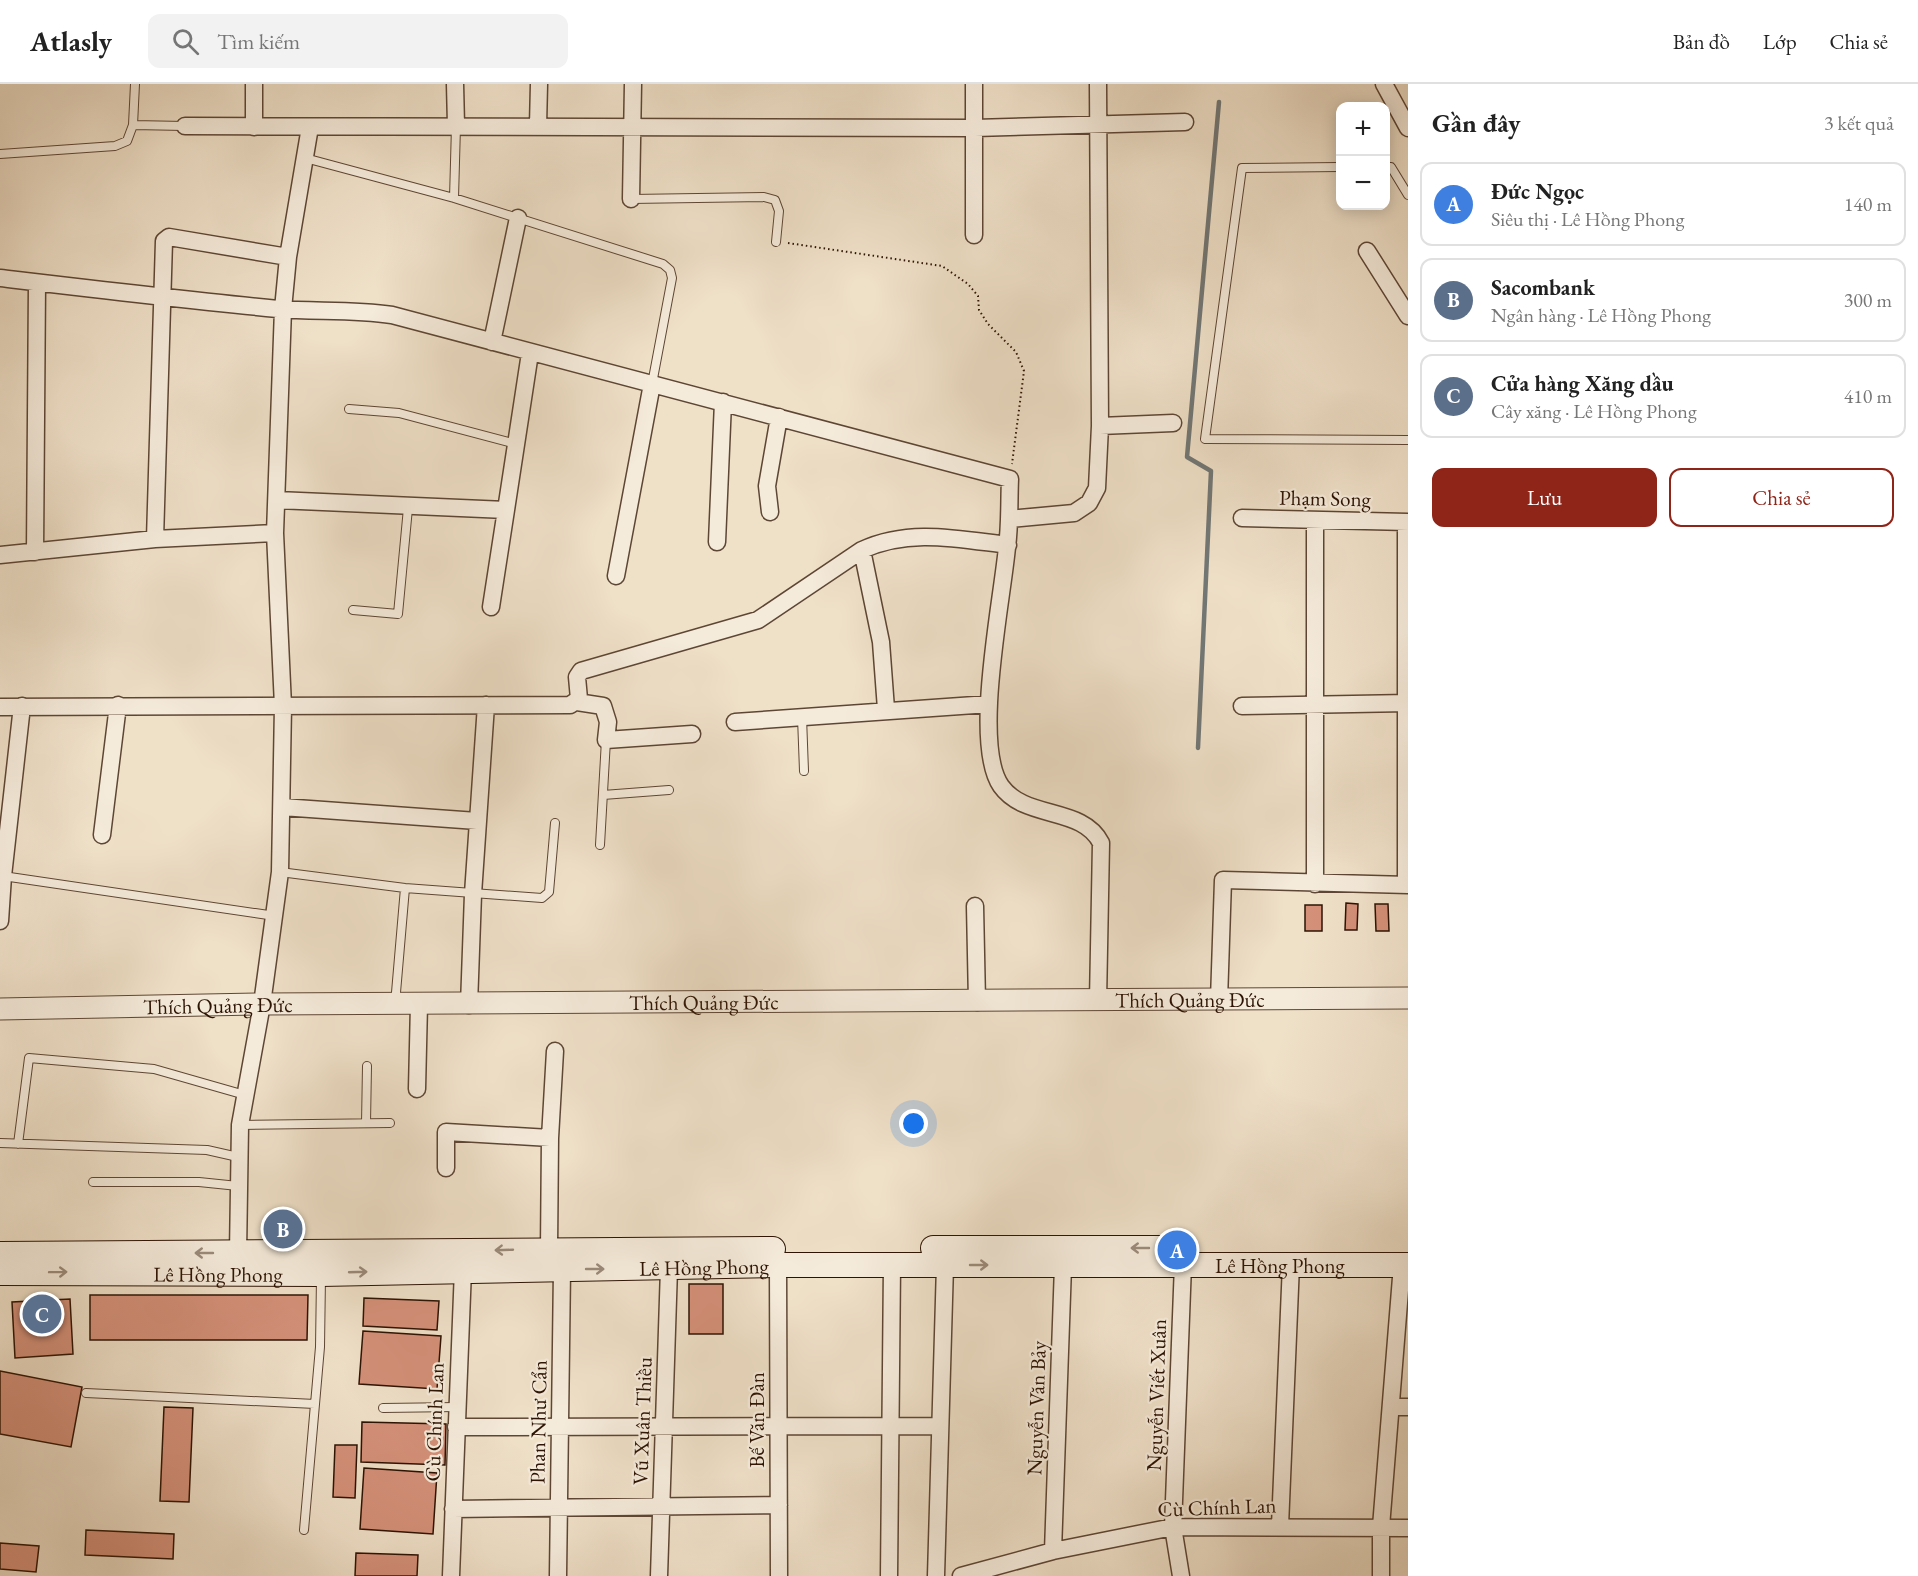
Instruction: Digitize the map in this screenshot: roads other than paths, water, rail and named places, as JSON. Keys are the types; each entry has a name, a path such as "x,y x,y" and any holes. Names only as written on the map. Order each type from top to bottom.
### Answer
{"main road":[{"name":"Lê Hồng Phong","path":"0,1273 26,1263 238,1253 321,1264 549,1249 778,1257 1406,1260"},
{"name":"Lê Hồng Phong","path":"0,1254 26,1263 321,1264 463,1269 669,1268 778,1257 892,1265 1063,1266 1291,1264 1406,1260"}],"street":[{"path":"254,84 254,127"},
{"path":"455,84 456,125"},
{"path":"538,84 538,126"},
{"path":"631,199 633,84"},
{"path":"974,235 975,84"},
{"path":"1009,519 1074,513 1089,502 1097,488 1100,426 1098,84"},
{"path":"1384,84 1408,128"},
{"path":"185,126 975,128 1185,122"},
{"path":"238,1253 240,1125 262,1004 280,872 283,706 275,533 284,309 288,257 310,127"},
{"path":"492,342 518,218"},
{"path":"155,539 164,241 170,237 288,257"},
{"path":"1367,251 1408,316"},
{"path":"0,279 161,298 284,309 359,310 392,315 1010,479 1008,545 989,704 990,760 1003,789 1025,806 1082,824 1096,834 1101,843 1098,1001"},
{"path":"35,552 37,283"},
{"path":"491,608 530,353"},
{"path":"616,576 652,384"},
{"path":"717,542 723,402"},
{"path":"770,512 767,486 778,417"},
{"path":"1100,426 1173,423"},
{"path":"277,500 408,508 506,510"},
{"name":"Phạm Song","path":"1242,518 1407,522"},
{"path":"1315,521 1316,884"},
{"path":"1219,1000 1223,880 1407,885 1407,522"},
{"path":"0,555 155,539 275,533"},
{"path":"577,702 578,677 581,671 758,620 862,550 877,543 917,536 1008,545"},
{"path":"862,550 881,642 886,709"},
{"path":"0,707 570,705 577,702 603,706 608,722 606,740 692,734"},
{"path":"1242,706 1407,703"},
{"path":"735,722 886,709 989,704"},
{"path":"102,835 118,705"},
{"path":"469,1005 477,821 486,705"},
{"path":"0,921 3,849 22,706"},
{"path":"282,807 477,821"},
{"path":"975,906 977,1002"},
{"name":"Thích Quảng Đức","path":"0,1009 262,1004 469,1005 1408,998"},
{"path":"417,1089 419,1004"},
{"path":"549,1249 550,1138 555,1051"},
{"path":"446,1168 446,1132 550,1138"},
{"name":"Bế Văn Đàn","path":"778,1257 779,1576"},
{"path":"1381,1576 1381,1527 1400,1407 1406,1260"},
{"name":"Nguyễn Viết Xuân","path":"1181,1576 1173,1527 1183,1264"},
{"path":"1280,1526 1291,1264"},
{"path":"889,1576 892,1265"},
{"path":"936,1576 945,1265"},
{"name":"Nguyễn Văn Bảy","path":"1053,1551 1063,1266"},
{"name":"Vũ Xuân Thiều","path":"659,1576 669,1268"},
{"name":"Cù Chính Lan","path":"451,1576 463,1269"},
{"name":"Phan Như Cẩn","path":"558,1576 562,1269"},
{"path":"456,1427 940,1426"},
{"path":"453,1509 778,1505"},
{"name":"Cù Chính Lan","path":"961,1576 1053,1551 1173,1527 1408,1527"}],"lane":[{"path":"0,154 115,146 126,141 133,125 135,84"},
{"path":"133,125 185,126"},
{"path":"454,198 456,125"},
{"path":"305,158 454,198 663,264 670,270 672,278 652,384"},
{"path":"1336,167 1242,168 1205,439 1408,440"},
{"path":"1390,167 1408,195"},
{"path":"631,199 764,197 775,200 779,211 776,242"},
{"path":"349,409 399,413 516,444"},
{"path":"353,610 398,614 408,508"},
{"path":"801,716 804,771"},
{"path":"600,844 606,740"},
{"path":"603,795 669,790"},
{"path":"280,872 405,888 547,897 555,824"},
{"path":"3,876 275,916"},
{"path":"394,1004 405,888"},
{"path":"18,1144 29,1058 154,1069 245,1095"},
{"path":"366,1123 367,1066"},
{"path":"240,1125 390,1123"},
{"path":"0,1143 207,1150 238,1157"},
{"path":"93,1182 199,1182 238,1186"},
{"path":"304,1530 321,1347 321,1264"},
{"path":"86,1392 315,1404"},
{"path":"383,1408 457,1407"}],"waterway":[{"path":"1198,748 1211,471 1187,457 1219,102"}],"place":[{"name":"Sacombank","path":"283,1229"},
{"name":"Đức Ngọc","path":"1177,1250"},
{"name":"Cửa hàng Xăng dầu","path":"42,1314"}]}
